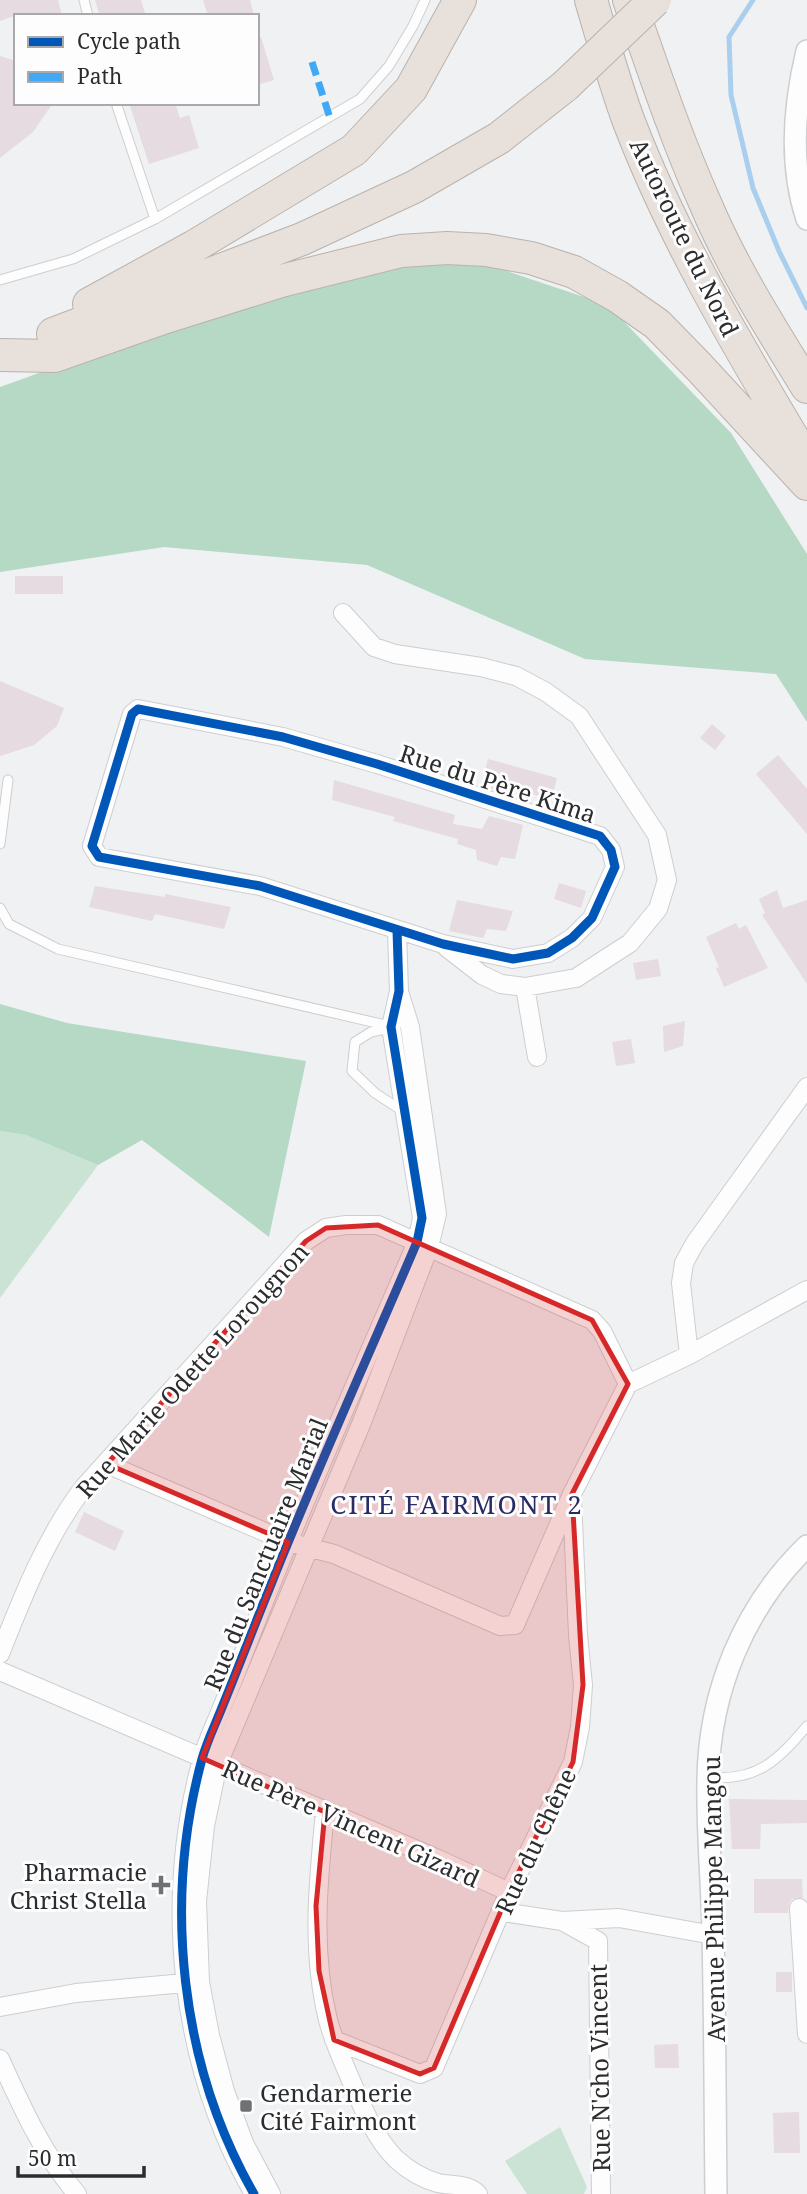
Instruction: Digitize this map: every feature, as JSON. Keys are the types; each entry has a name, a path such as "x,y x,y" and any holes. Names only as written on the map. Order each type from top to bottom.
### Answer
{"highway":[{"path":"0,353 193,247 354,150 411,89 460,0"},
{"name":"Autoroute du Nord","path":"591,0 629,121 665,205 719,313 807,462"},
{"name":"Autoroute du Nord","path":"629,0 670,117 706,207 748,290 807,387"},
{"path":"0,353 302,239 414,187 499,138 565,86 655,0"},
{"path":"0,353 55,356 281,281 401,251 447,248 486,250 531,258 574,272 617,296 647,317 699,367 807,484"}],"street":[{"path":"807,51 796,109 795,135 798,173 807,219"},
{"path":"343,613 374,647 395,654 481,667 516,676 547,692 579,716 657,835 667,880 659,909 630,943 576,978 526,987 501,984 482,975 443,944"},
{"name":"Rue du Père Kima","path":"138,709 146,709 283,737 366,760 600,836 611,850 615,867 592,918 572,939 548,953 513,959 443,944 397,930 260,886 99,857 92,846 132,715 138,709"},
{"name":"Rue du Sanctuaire Marial","path":"271,2194 244,2143 225,2091 200,1983 198,1902 210,1761 308,1549 362,1422 423,1245 422,1218 391,1027 399,991 397,930"},
{"path":"526,987 537,1057"},
{"name":"Rue du Sanctuaire Marial","path":"254,2194 239,2169 204,2081 184,1983 183,1875 190,1823 288,1542 344,1412 437,1214 410,1027 399,991"},
{"path":"689,1355 681,1283 684,1264 695,1243 807,1087"},
{"name":"Rue Marie Odette Lorougnon","path":"0,1654 27,1585 62,1516 84,1487 306,1241 326,1228 378,1225 592,1320 602,1331 628,1384"},
{"path":"107,1464 288,1542 334,1554 500,1626 515,1625 572,1494 628,1384 689,1355 807,1290"},
{"path":"344,1412 362,1422"},
{"name":"Rue du Chêne","path":"334,2040 420,2074 434,2068 509,1892 573,1762 580,1727 583,1685 578,1635 572,1494"},
{"name":"Avenue Philippe Mangou","path":"716,2194 708,1777 714,1721 725,1675 750,1617 807,1546"},
{"name":"Rue Père Vincent Gizard","path":"0,1671 509,1892"},
{"path":"325,1812 316,1906 319,1971 334,2040 376,2133 395,2157 422,2185 460,2185 478,2194"},
{"path":"799,1908 807,2034"},
{"path":"502,1912 562,1921 619,1918 713,1935"},
{"name":"Rue N'cho Vincent","path":"562,1921 598,1941 601,2194"},
{"path":"0,2007 76,1993 184,1983"},
{"path":"0,2059 62,2177 77,2194"}],"lane":[{"path":"0,281 73,259 155,219 360,99 389,66 414,26 425,0"},
{"path":"117,105 155,219"},
{"path":"0,844 8,780"},
{"path":"0,908 9,924 58,949 391,1027 410,1027"},
{"path":"391,1027 372,1032 355,1042 352,1071 375,1093 405,1112"},
{"path":"708,1777 746,1777 784,1753 807,1726"}],"highlighted area":[{"path":"378,1225 429,1247 592,1320 628,1384 572,1494 583,1685 573,1762 509,1892 434,2068 420,2074 334,2040 319,1971 316,1906 325,1812 202,1758 288,1542 107,1464 306,1241 326,1228"}],"green space":[{"path":"394,260 477,261 608,305 731,433 807,554 807,722 776,674 585,659 367,565 164,547 0,572 0,387 203,314"},
{"path":"0,1004 67,1023 306,1061 269,1237 142,1140 98,1165 26,1135 0,1131"},
{"path":"0,1131 26,1135 98,1165 0,1298"},
{"path":"560,2127 587,2187 584,2194 527,2194 505,2161"}],"building":[{"path":"0,0 58,0 62,14 14,14 0,21"},
{"path":"95,0 141,0 145,14 99,14"},
{"path":"203,0 250,0 254,14 207,14"},
{"path":"259,37 261,37 274,80 259,84"},
{"path":"0,56 14,60 14,105 52,105 33,132 0,158"},
{"path":"130,105 176,105 180,118 189,115 199,148 149,164"},
{"path":"15,576 63,576 63,594 15,594"},
{"path":"0,681 64,708 57,726 34,745 0,756"},
{"path":"712,724 726,736 715,750 700,738"},
{"path":"778,755 807,789 807,834 756,774"},
{"path":"488,759 557,778 551,799 498,785 496,790 481,786"},
{"path":"334,780 455,815 453,824 482,829 489,816 523,825 515,859 501,857 497,866 477,860 476,850 457,844 458,839 393,821 395,817 332,800"},
{"path":"559,883 586,891 581,908 554,899"},
{"path":"95,886 165,897 165,894 231,907 224,929 155,914 152,921 89,907"},
{"path":"777,890 783,908 807,900 807,984 762,915 765,913 759,899"},
{"path":"457,900 513,911 506,931 487,929 483,938 449,931"},
{"path":"736,923 739,929 746,925 768,968 724,987 706,937"},
{"path":"658,959 661,976 636,980 633,963"},
{"path":"685,1021 683,1046 664,1052 663,1026"},
{"path":"631,1039 635,1063 616,1066 612,1042"},
{"path":"84,1512 124,1531 115,1551 75,1532"},
{"path":"729,1799 807,1800 807,1823 761,1824 760,1849 732,1849"},
{"path":"754,1879 802,1879 803,1898 792,1899 788,1913 754,1913"},
{"path":"776,1972 792,1972 792,1992 776,1992"},
{"path":"678,2044 679,2068 655,2068 654,2045"},
{"path":"799,2112 800,2153 774,2153 773,2113"}],"waterway":[{"path":"753,0 729,37 731,95 753,188 779,251 807,308"}],"marked path":[{"path":"312,62 330,118"}],"cycle path":[{"path":"138,709 283,737 377,764 600,836 611,850 615,867 592,918 572,938 548,953 513,959 443,944 260,886 99,857 92,846 132,714 138,709"},
{"path":"254,2194 229,2144 209,2092 195,2038 186,1982 182,1926 183,1870 190,1814 206,1746 305,1500 417,1242 422,1218 391,1027 399,991 397,930"}],"place":[{"name":"Pharmacie Christ Stella","path":"161,1885"},
{"name":"Gendarmerie Cité Fairmont","path":"246,2106"}],"district":[{"name":"CITÉ FAIRMONT 2","path":"457,1504"}]}
